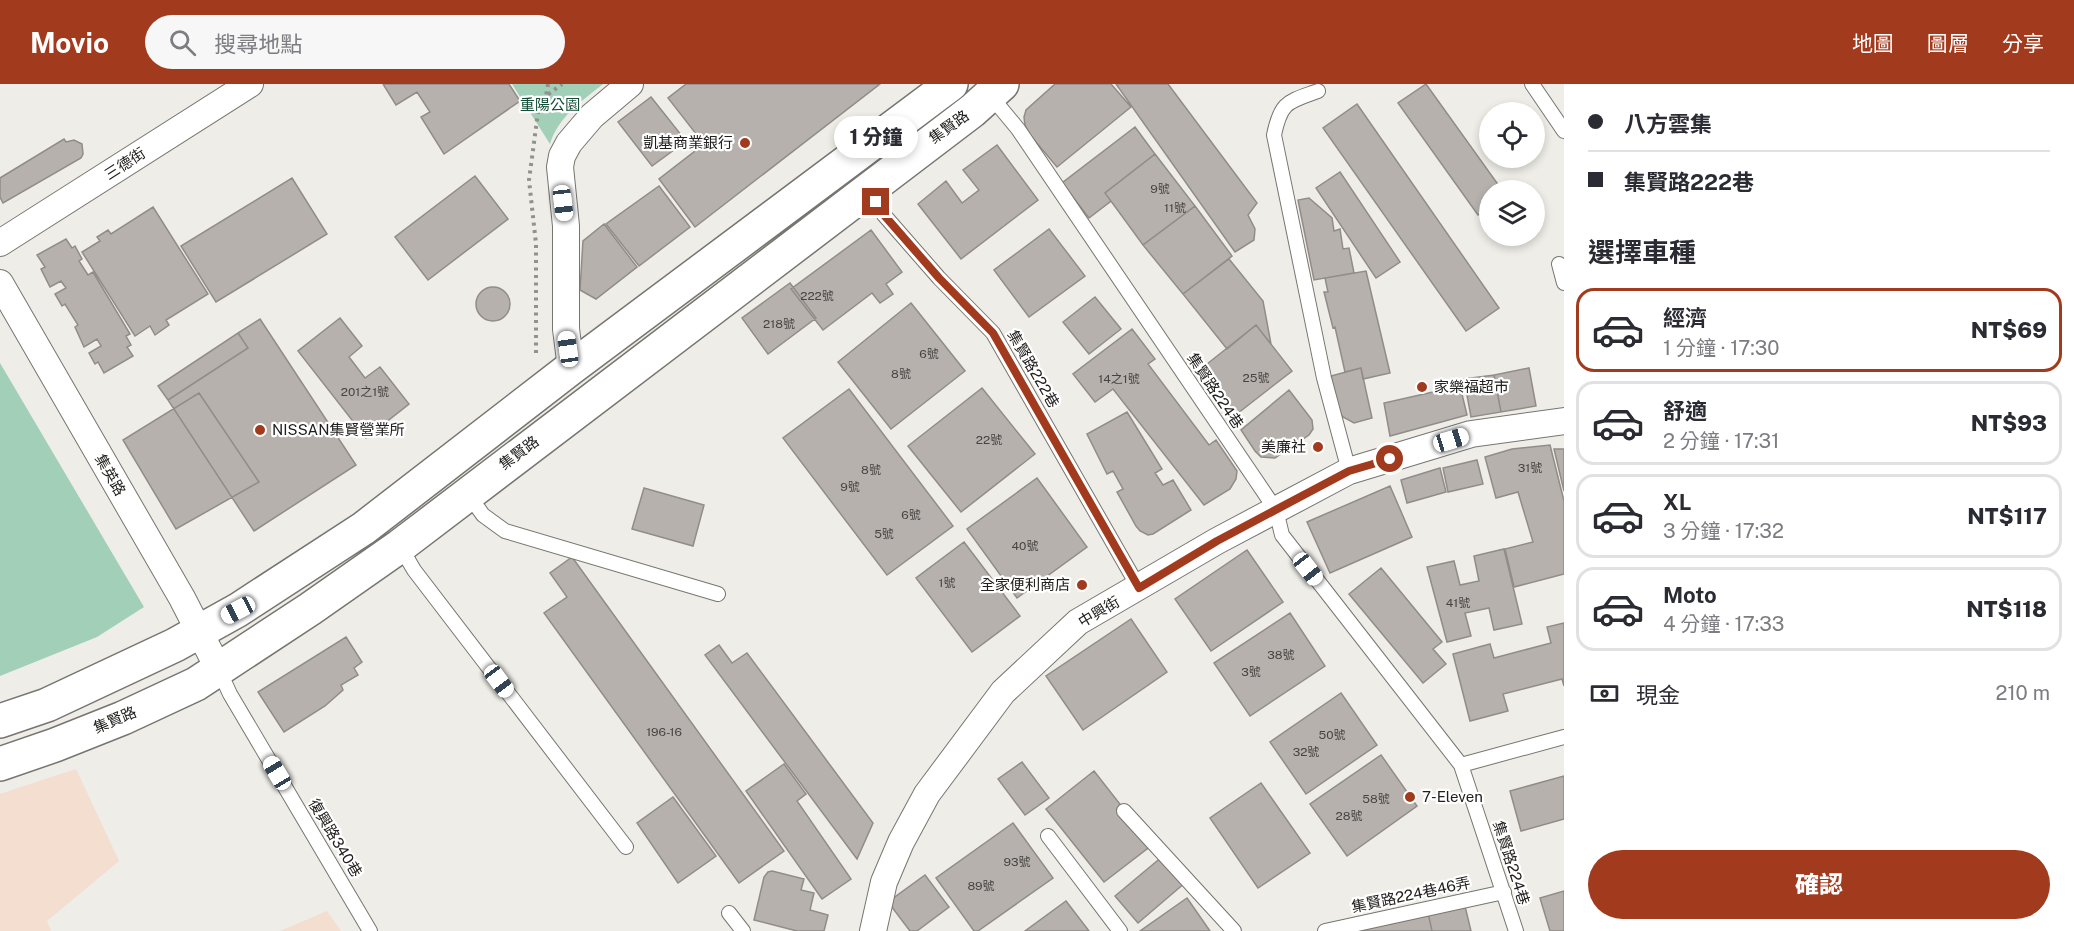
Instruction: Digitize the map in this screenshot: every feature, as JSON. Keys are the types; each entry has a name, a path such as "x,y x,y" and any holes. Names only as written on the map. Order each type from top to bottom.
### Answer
{"main road":[{"path":"0,721 47,705 175,645 238,610 364,528 571,368 951,84"},
{"name":"集賢路","path":"0,764 123,718 196,684 310,609 399,546 972,111 990,87"}],"street":[{"path":"571,368 566,329 566,226 560,167 562,156 569,143 592,116 630,84"},
{"name":"三德街","path":"0,243 241,86"},
{"name":"集英路","path":"0,284 218,668"},
{"name":"中興街","path":"873,931 884,882 906,832 927,794 1003,692 1078,622 1217,541 1349,471 1472,434 1564,421"}],"lane":[{"path":"1532,84 1564,130"},
{"name":"集賢路224巷","path":"990,87 1276,510 1282,535 1461,765 1516,931"},
{"path":"1318,91 1288,102 1278,116 1274,135 1324,378 1349,471"},
{"name":"集賢路222巷","path":"868,189 884,215 939,278 993,333 1139,588"},
{"path":"1559,264 1564,283"},
{"path":"467,493 483,514 505,531 718,594"},
{"path":"399,546 414,570 626,847"},
{"name":"復興路340巷","path":"218,668 230,694 370,931"},
{"path":"1461,765 1564,737"},
{"path":"1124,811 1234,931"},
{"path":"1048,836 1120,931"},
{"name":"集賢路224巷46弄","path":"1324,931 1504,892"},
{"path":"729,913 743,931"}],"path":[{"path":"546,96 548,84"},
{"path":"536,353 536,244 529,180 538,105 562,84"}],"shaded area":[{"path":"76,769 119,861 47,921 51,931 0,931 0,794"},
{"path":"327,911 341,931 280,931"}],"green space":[{"name":"重陽公園","path":"512,84 603,84 579,103 565,118 550,144"},
{"path":"0,363 144,607 97,637 0,676"}],"building":[{"path":"383,84 509,84 520,101 444,154 421,117 430,112 417,92 396,105"},
{"path":"686,84 880,84 695,227 659,179 704,144 668,98"},
{"path":"1055,84 1111,84 1131,107 1057,167 1030,135 1024,117 1026,110"},
{"path":"1116,84 1168,84 1257,203 1248,215 1255,229 1254,240 1235,252"},
{"path":"1426,84 1479,158 1479,168 1486,168 1495,180 1479,180 1479,214 1478,215 1398,103"},
{"path":"651,97 686,141 652,166 618,122"},
{"path":"1357,104 1499,308 1466,331 1323,128"},
{"path":"1135,127 1155,154 1105,193 1111,201 1089,218 1062,183"},
{"path":"64,139 66,142 74,140 82,144 81,158 3,203 0,197 0,178"},
{"path":"997,145 1038,200 961,259 918,204 946,181 962,203 979,190 963,170"},
{"path":"1155,154 1195,206 1143,245 1105,193"},
{"path":"1340,172 1400,262 1376,278 1316,188"},
{"path":"475,176 508,219 428,280 395,237"},
{"path":"292,178 327,234 216,302 181,246"},
{"path":"659,186 690,227 639,266 606,224"},
{"path":"1309,198 1332,218 1334,231 1340,229 1343,249 1349,248 1354,273 1314,280 1298,200"},
{"path":"1195,206 1232,256 1183,294 1143,245"},
{"path":"153,207 208,294 166,320 169,325 155,335 150,326 135,336 82,252 100,241 97,237 108,230 111,234"},
{"path":"604,224 637,267 596,299 580,290 583,241"},
{"path":"1049,229 1085,276 1029,317 994,270"},
{"path":"871,230 902,272 886,284 893,294 880,303 872,293 823,330 791,289"},
{"path":"66,239 72,248 75,246 82,259 79,261 88,275 93,272 130,334 126,336 131,345 127,347 133,356 104,373 89,353 101,346 97,339 84,347 75,327 78,325 65,304 62,306 55,294 66,288 61,281 50,287 41,269 45,267 37,255"},
{"path":"1229,259 1263,301 1271,344 1256,325 1227,349 1183,294"},
{"path":"1366,271 1390,373 1363,379 1361,368 1345,372 1324,292 1328,292 1325,278"},
{"path":"790,283 816,318 768,354 742,318"},
{"path":"493,287 505,292 510,304 505,316 493,321 481,316 476,304 481,292"},
{"path":"1095,297 1121,329 1089,354 1063,322"},
{"path":"911,303 965,371 891,429 838,362"},
{"path":"340,318 362,346 349,357 365,378 380,367 409,404 366,438 298,351"},
{"name":"NISSAN集賢營業所","path":"260,319 356,465 254,531 168,400 248,348 238,333"},
{"path":"1256,325 1292,371 1233,417 1197,372"},
{"path":"1132,329 1155,359 1148,364 1209,445 1216,440 1237,471 1236,479 1230,489 1204,505 1113,389 1095,402 1073,374"},
{"path":"238,333 248,348 168,400 158,386"},
{"path":"1361,368 1372,418 1354,423 1338,411 1331,376"},
{"path":"1529,368 1536,406 1501,412 1494,375"},
{"path":"1494,375 1501,412 1471,417 1464,379"},
{"path":"1460,386 1467,415 1390,436 1384,403"},
{"path":"982,388 1035,454 961,512 908,446"},
{"path":"849,389 953,526 887,575 783,438"},
{"path":"1289,390 1312,420 1313,429 1309,435 1275,458 1261,457 1241,430"},
{"path":"199,393 259,482 176,529 123,440"},
{"path":"1127,412 1162,469 1155,473 1163,485 1173,480 1191,510 1148,535 1136,526 1117,492 1123,489 1113,471 1107,474 1087,434"},
{"path":"1550,445 1564,501 1564,574 1514,587 1505,549 1533,542 1518,492 1496,498 1485,457 1512,449"},
{"path":"1554,449 1564,449 1564,491"},
{"path":"1477,460 1483,484 1448,492 1443,468"},
{"path":"1440,468 1446,492 1407,503 1401,480"},
{"path":"1037,478 1087,547 1017,598 967,529"},
{"path":"1390,486 1412,537 1330,573 1307,522"},
{"path":"644,488 704,505 693,546 632,529"},
{"path":"964,542 1020,616 972,652 916,578"},
{"path":"1504,549 1522,624 1494,630 1489,608 1465,613 1471,636 1447,642 1427,567 1454,561 1460,585 1479,581 1474,556"},
{"path":"1247,550 1283,602 1211,651 1175,599"},
{"path":"572,557 784,851 739,883 544,613 567,597 550,573"},
{"path":"1381,568 1442,642 1433,649 1446,664 1423,683 1349,594"},
{"path":"1290,613 1325,666 1250,716 1214,663"},
{"path":"1131,619 1167,672 1083,730 1046,676"},
{"path":"1564,623 1564,686 1562,679 1503,694 1508,711 1470,721 1453,654 1490,644 1494,658 1551,643 1547,627"},
{"path":"346,637 362,662 354,668 358,675 341,685 343,690 325,706 284,732 258,692"},
{"path":"719,645 732,663 747,653 873,823 857,859 705,655"},
{"path":"1341,693 1377,745 1306,794 1270,742"},
{"path":"1381,755 1417,806 1347,856 1310,804"},
{"path":"1022,762 1049,798 1025,815 998,779"},
{"path":"784,764 806,794 797,801 851,879 822,899 746,791"},
{"path":"1094,771 1152,845 1104,882 1046,809"},
{"path":"1564,776 1564,819 1521,831 1510,791"},
{"path":"1261,783 1310,853 1258,888 1210,818"},
{"path":"673,797 716,856 678,883 637,823"},
{"path":"1013,823 1053,878 978,931 974,931 936,878"},
{"path":"1163,856 1186,882 1138,923 1115,896"},
{"path":"772,871 804,879 801,890 814,893 810,910 828,915 824,931 797,931 754,920 764,877"},
{"path":"925,875 949,907 917,931 910,931 888,902"},
{"path":"1564,891 1564,931 1550,931 1540,898"},
{"path":"1187,898 1210,931 1140,931"},
{"path":"1463,898 1471,931 1432,931 1427,908"},
{"path":"1066,901 1089,931 1025,931"},
{"path":"1427,908 1432,931 1321,931"}],"place":[{"name":"凱基商業銀行","path":"745,143"},
{"name":"家樂福超市","path":"1422,387"},
{"name":"NISSAN集賢營業所","path":"260,430"},
{"name":"美廉社","path":"1318,447"},
{"name":"全家便利商店","path":"1082,585"},
{"name":"7-Eleven","path":"1410,797"}],"route":[{"path":"876,202 884,215 939,278 993,333 1139,588 1217,541 1349,471 1390,459"}]}
